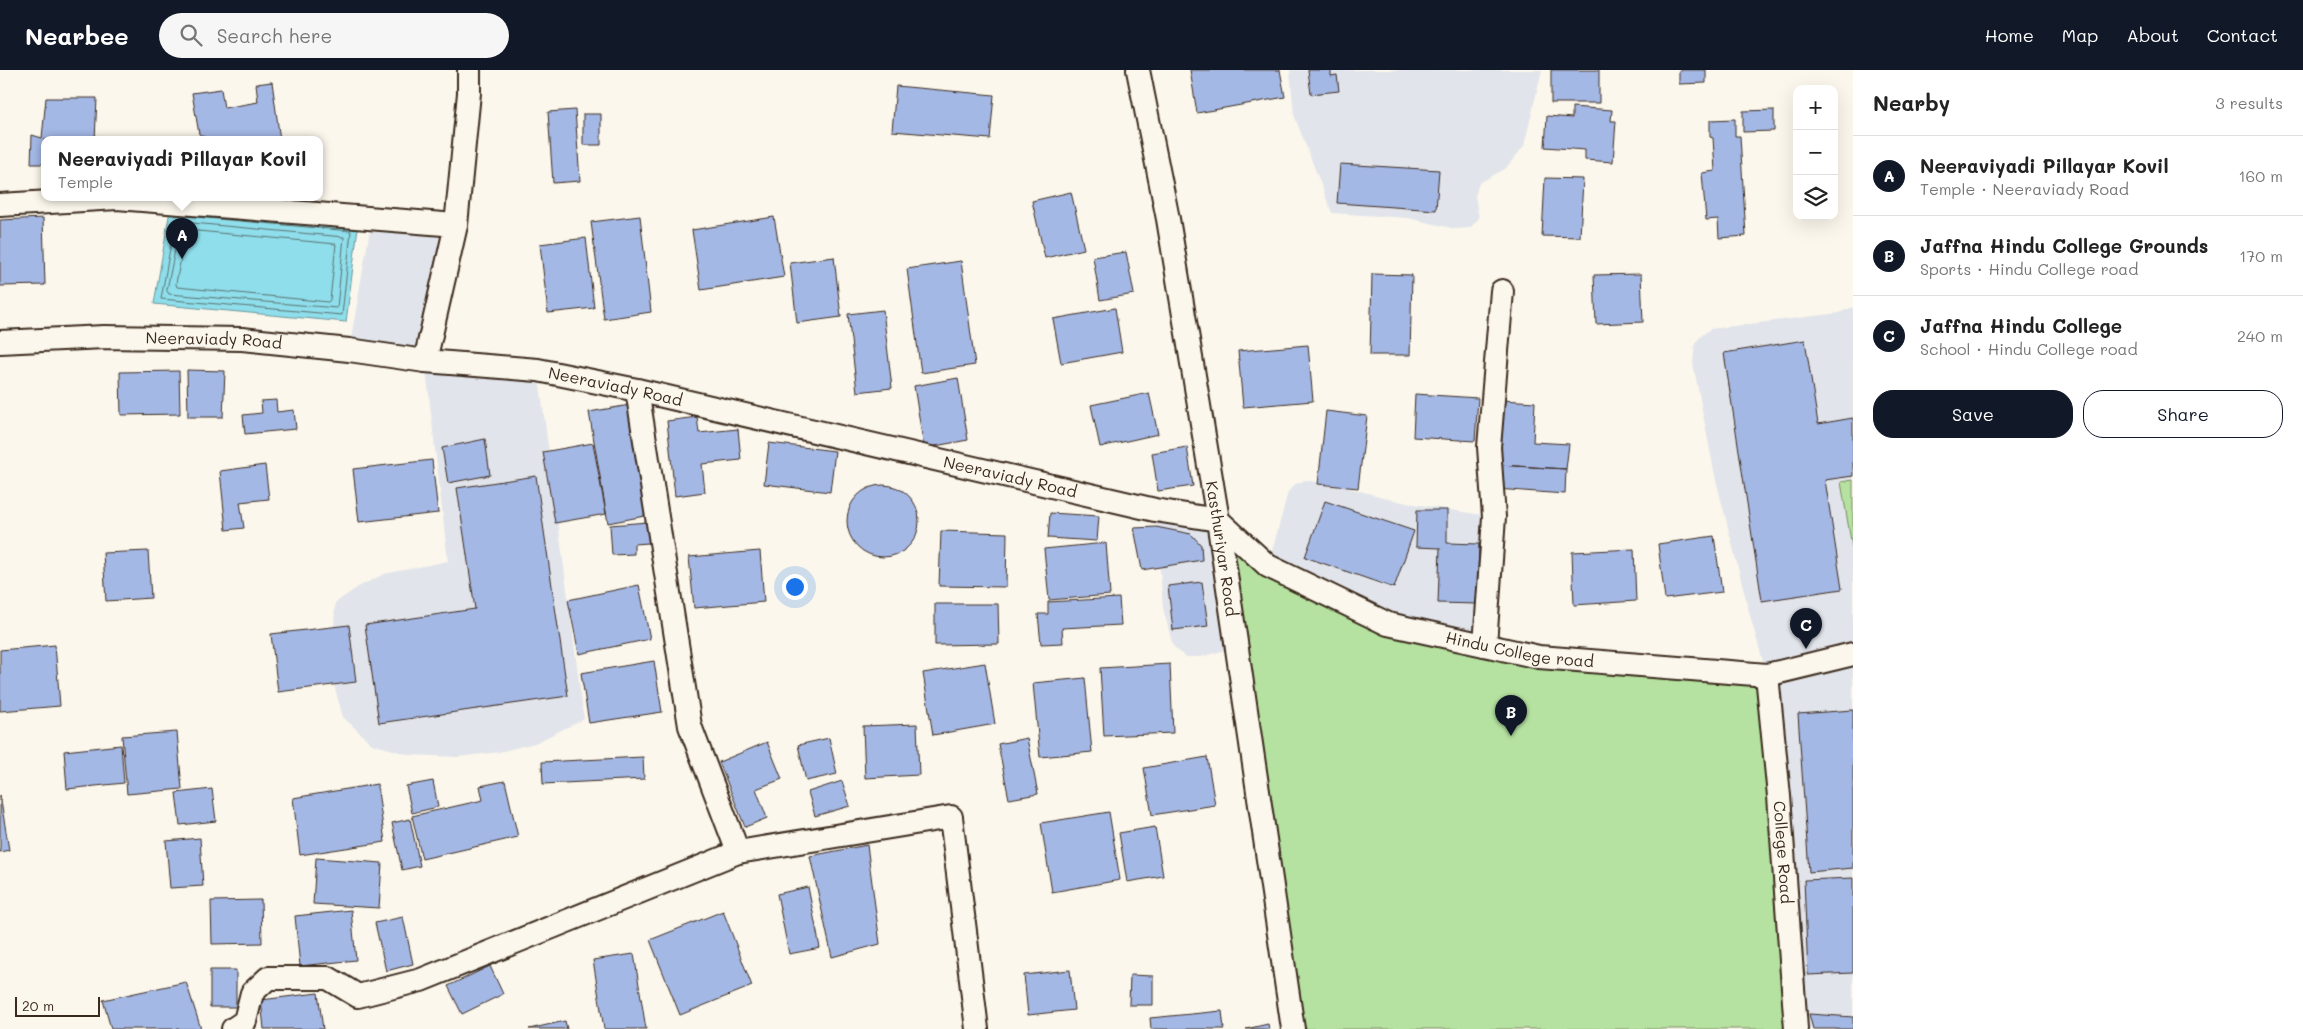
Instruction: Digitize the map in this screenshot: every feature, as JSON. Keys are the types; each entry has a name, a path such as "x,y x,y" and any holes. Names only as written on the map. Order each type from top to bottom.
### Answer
{"street":[{"path":"424,361 456,225 469,93 469,70"},
{"name":"Kasthuriyar Road","path":"1138,70 1168,219 1218,520 1293,1029"},
{"path":"0,205 67,201"},
{"path":"155,201 456,225"},
{"path":"1485,645 1494,517 1489,447 1502,291"},
{"name":"Neeraviady Road","path":"0,342 104,337 242,339 349,350 424,361 538,370 637,390 1155,510 1218,520"},
{"path":"637,390 690,726 738,852"},
{"name":"Hindu College road","path":"1218,520 1268,566 1388,624 1539,657 1767,676 1853,654"},
{"name":"College Road","path":"1767,676 1779,796 1796,1029"},
{"path":"233,1029 245,1021 252,993 268,978 328,978 358,996 421,980 738,852 951,818 977,1029"}],"shaded area":[{"path":"1290,70 1542,70 1524,146 1505,169 1479,183 1475,196 1479,218 1470,228 1456,229 1408,218 1332,213 1294,115"},
{"path":"372,218 456,225 425,361 349,350"},
{"path":"1853,307 1853,1029 1796,1029 1767,675 1715,476 1693,363 1695,344 1710,329 1839,313"},
{"path":"425,361 538,370 584,719 535,743 499,752 458,757 410,755 372,744 343,717 332,678 335,603 358,587 384,574 448,561"},
{"path":"1305,480 1352,489 1402,502 1494,517 1485,645 1388,624 1268,566 1288,492 1294,485"},
{"path":"1155,510 1218,520 1236,647 1201,657 1185,657 1173,646 1163,608"}],"green space":[{"path":"1853,480 1853,553 1841,482"},
{"path":"1218,520 1268,566 1388,624 1539,657 1767,675 1796,1029 1293,1029"}],"water":[{"path":"170,210 358,227 346,322 154,304"}],"building":[{"path":"1190,70 1280,70 1285,97 1197,113"},
{"path":"1308,70 1331,70 1331,76 1337,75 1339,91 1311,94"},
{"path":"1551,70 1599,70 1599,103 1551,103"},
{"path":"1679,70 1706,70 1706,83 1679,84"},
{"path":"272,82 279,136 202,136 199,134 192,93 221,89 224,108 258,102 256,84"},
{"path":"896,86 994,95 990,139 892,131"},
{"path":"46,98 97,98 95,136 42,136"},
{"path":"1572,107 1612,110 1611,121 1616,121 1613,162 1585,160 1585,150 1545,147 1547,116 1572,118"},
{"path":"575,110 580,181 553,183 548,112"},
{"path":"1774,110 1774,131 1743,132 1743,111"},
{"path":"583,114 601,114 601,145 583,145"},
{"path":"1735,119 1735,136 1740,136 1746,236 1719,238 1718,219 1706,220 1702,173 1715,171 1713,138 1710,137 1710,120"},
{"path":"32,135 41,138 41,164 31,164"},
{"path":"1340,164 1439,170 1436,210 1337,203"},
{"path":"1545,178 1583,179 1580,237 1542,236"},
{"path":"1071,192 1084,249 1045,258 1032,201"},
{"path":"640,216 651,312 604,319 591,222"},
{"path":"774,217 784,277 701,290 692,230"},
{"path":"43,218 45,285 0,286 0,220"},
{"path":"586,238 594,308 548,313 540,244"},
{"path":"1126,252 1134,294 1100,300 1093,257"},
{"path":"834,257 841,317 797,323 790,263"},
{"path":"961,261 975,365 921,373 907,269"},
{"path":"1372,274 1412,275 1410,355 1370,355"},
{"path":"1641,274 1643,322 1596,324 1594,275"},
{"path":"1115,308 1122,352 1061,363 1053,319"},
{"path":"883,310 892,388 857,392 848,314"},
{"path":"1805,340 1818,424 1853,418 1853,476 1825,480 1842,589 1762,601 1724,353"},
{"path":"1308,345 1313,401 1243,407 1238,351"},
{"path":"187,370 225,371 223,417 188,417"},
{"path":"179,371 180,414 121,415 120,372"},
{"path":"958,378 968,440 924,448 914,386"},
{"path":"1149,393 1158,434 1100,447 1091,405"},
{"path":"1415,394 1478,398 1475,441 1413,437"},
{"path":"276,400 277,412 294,410 296,429 245,434 243,415 262,413 261,401"},
{"path":"1502,400 1535,402 1533,442 1569,444 1566,469 1498,465"},
{"path":"630,405 650,515 608,523 589,412"},
{"path":"1326,411 1367,416 1358,488 1318,484"},
{"path":"697,417 699,433 738,429 741,460 702,464 705,492 675,496 667,421"},
{"path":"485,439 490,475 448,483 442,448"},
{"path":"593,443 606,514 555,523 543,452"},
{"path":"769,443 835,451 830,492 764,484"},
{"path":"1187,447 1193,486 1158,491 1152,453"},
{"path":"432,460 438,513 359,522 353,469"},
{"path":"265,465 269,499 240,502 244,528 226,530 220,471"},
{"path":"1498,465 1566,469 1565,494 1496,489"},
{"path":"536,476 568,696 379,723 365,625 475,609 457,488"},
{"path":"883,485 903,491 913,501 919,521 913,541 903,551 883,557 863,551 853,541 847,521 853,501 863,491"},
{"path":"1325,501 1414,531 1394,588 1305,557"},
{"path":"1417,510 1447,510 1447,543 1479,544 1477,604 1438,603 1440,548 1416,547"},
{"path":"1050,513 1099,516 1097,541 1048,538"},
{"path":"648,522 649,543 634,544 634,554 612,555 610,525"},
{"path":"1156,527 1191,534 1201,545 1202,560 1142,570 1134,528"},
{"path":"941,531 1007,533 1006,587 939,586"},
{"path":"1714,536 1722,592 1665,599 1658,544"},
{"path":"1106,543 1110,595 1049,600 1044,549"},
{"path":"1634,549 1636,601 1574,605 1572,552"},
{"path":"148,551 151,598 106,601 103,553"},
{"path":"760,551 764,602 694,608 689,557"},
{"path":"1202,582 1208,626 1173,630 1168,586"},
{"path":"639,585 650,639 579,654 568,600"},
{"path":"1119,598 1121,625 1062,628 1063,643 1041,644 1038,614 1048,614 1048,602"},
{"path":"935,604 998,604 999,644 935,645"},
{"path":"349,625 356,682 278,692 271,634"},
{"path":"55,645 60,706 0,711 0,650"},
{"path":"654,661 662,712 589,723 581,673"},
{"path":"985,663 995,724 933,735 923,673"},
{"path":"1170,664 1173,733 1104,736 1100,668"},
{"path":"1085,678 1092,752 1040,757 1033,683"},
{"path":"1853,710 1853,868 1809,872 1798,714"},
{"path":"917,724 919,775 865,778 863,726"},
{"path":"177,732 182,789 127,794 122,736"},
{"path":"829,738 837,774 806,781 798,745"},
{"path":"1027,738 1038,794 1009,799 998,744"},
{"path":"767,742 782,779 756,789 767,818 745,827 719,762"},
{"path":"121,745 124,783 67,789 64,751"},
{"path":"643,757 644,779 543,784 542,762"},
{"path":"1207,757 1215,805 1152,815 1144,768"},
{"path":"433,781 438,807 412,813 406,786"},
{"path":"505,781 518,837 422,859 412,816 483,800 480,786"},
{"path":"842,781 850,806 815,816 808,792"},
{"path":"377,784 385,842 300,855 293,798"},
{"path":"212,789 216,821 180,825 176,793"},
{"path":"0,795 9,850 0,852"},
{"path":"1109,812 1120,880 1052,892 1041,823"},
{"path":"410,819 420,866 402,870 392,823"},
{"path":"1155,827 1163,876 1127,882 1119,833"},
{"path":"200,838 203,886 170,888 166,841"},
{"path":"867,845 880,944 832,957 810,856"},
{"path":"316,858 382,863 379,908 313,904"},
{"path":"1853,878 1853,973 1808,975 1804,880"},
{"path":"808,887 820,948 789,954 777,894"},
{"path":"261,900 262,943 212,944 211,901"},
{"path":"351,910 356,960 300,966 295,916"},
{"path":"723,911 752,986 680,1015 650,940"},
{"path":"403,917 413,964 386,971 375,923"},
{"path":"634,954 646,1029 604,1029 593,960"},
{"path":"490,966 503,994 462,1014 448,986"},
{"path":"210,970 236,970 236,1007 210,1007"},
{"path":"1070,970 1074,1010 1028,1015 1024,975"},
{"path":"1130,975 1153,976 1153,1005 1129,1005"},
{"path":"186,982 201,1029 111,1029 103,1000"},
{"path":"318,993 323,1029 264,1029 261,1000"},
{"path":"1222,1011 1224,1029 1151,1029 1150,1018"},
{"path":"1809,1014 1853,1017 1853,1029 1813,1029"},
{"path":"565,1021 567,1029 529,1029"},
{"path":"1268,1024 1269,1029 1246,1029"}],"place":[{"name":"Neeraviyadi Pillayar Kovil","path":"182,259"},
{"name":"Jaffna Hindu College","path":"1806,649"},
{"name":"Jaffna Hindu College Grounds","path":"1511,736"}]}
